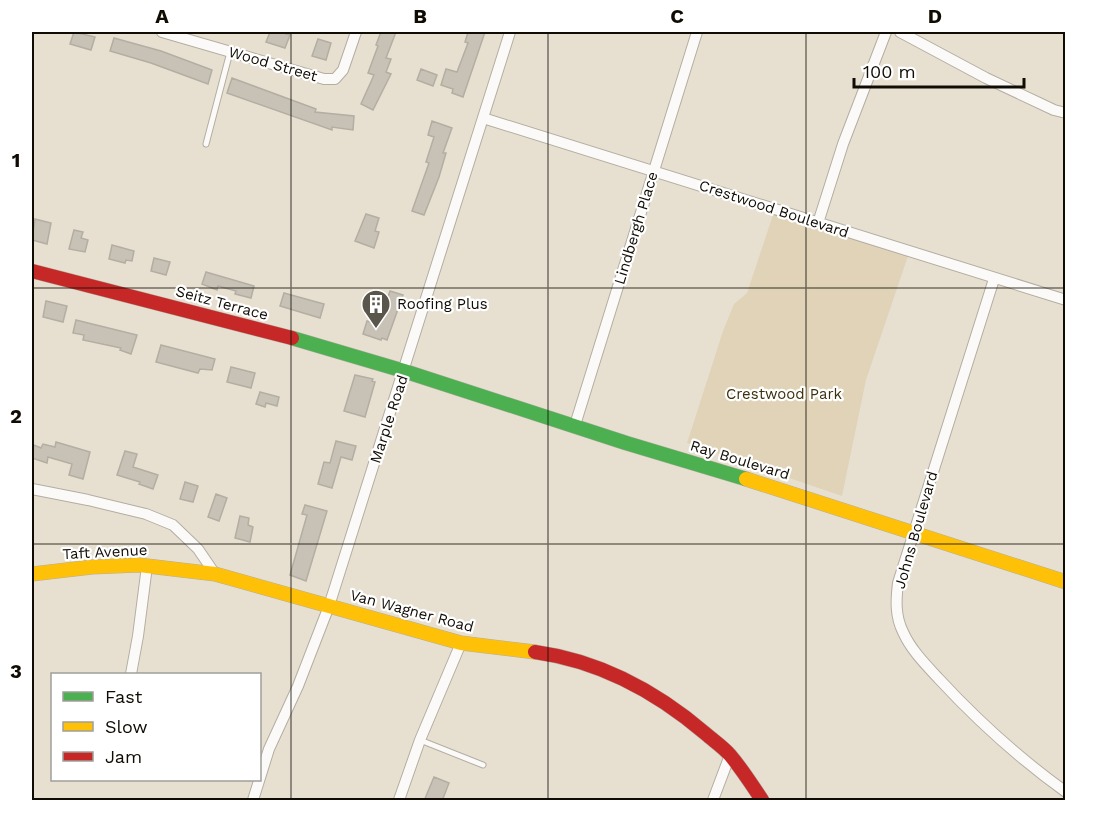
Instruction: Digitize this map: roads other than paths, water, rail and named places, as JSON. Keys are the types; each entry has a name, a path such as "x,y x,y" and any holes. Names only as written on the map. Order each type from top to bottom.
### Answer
{"street":[{"name":"Wood Street","path":"162,32 324,80 335,79 343,70 357,32"},
{"name":"Marple Road","path":"261,775 269,749 298,686 329,606 510,32"},
{"name":"Lindbergh Place","path":"575,425 697,32"},
{"path":"818,223 847,132 886,32"},
{"path":"900,32 986,78 1065,113"},
{"name":"Crestwood Boulevard","path":"483,118 1065,300"},
{"name":"Seitz Terrace","path":"32,271 287,337 404,370"},
{"name":"Johns Boulevard","path":"994,279 898,583 896,606 903,633 917,655 961,702 1038,772 1065,792"},
{"name":"Ray Boulevard","path":"404,370 1065,582"},
{"path":"32,489 146,514 173,525 198,549 216,574"},
{"name":"Taft Avenue","path":"32,574 130,564 216,574"},
{"path":"131,673 147,566"},
{"name":"Van Wagner Road","path":"216,574 461,643 556,655 609,671 639,686 692,722 730,755 762,801"},
{"path":"399,801 420,740 461,643"},
{"path":"713,801 730,755"},
{"name":"Marple Road","path":"253,801 259,781"}],"lane":[{"path":"206,144 230,52"},
{"path":"420,740 483,765"}],"place":[{"name":"Roofing Plus","path":"376,330"}],"park label":[{"name":"Crestwood Park","path":"784,394"}]}
